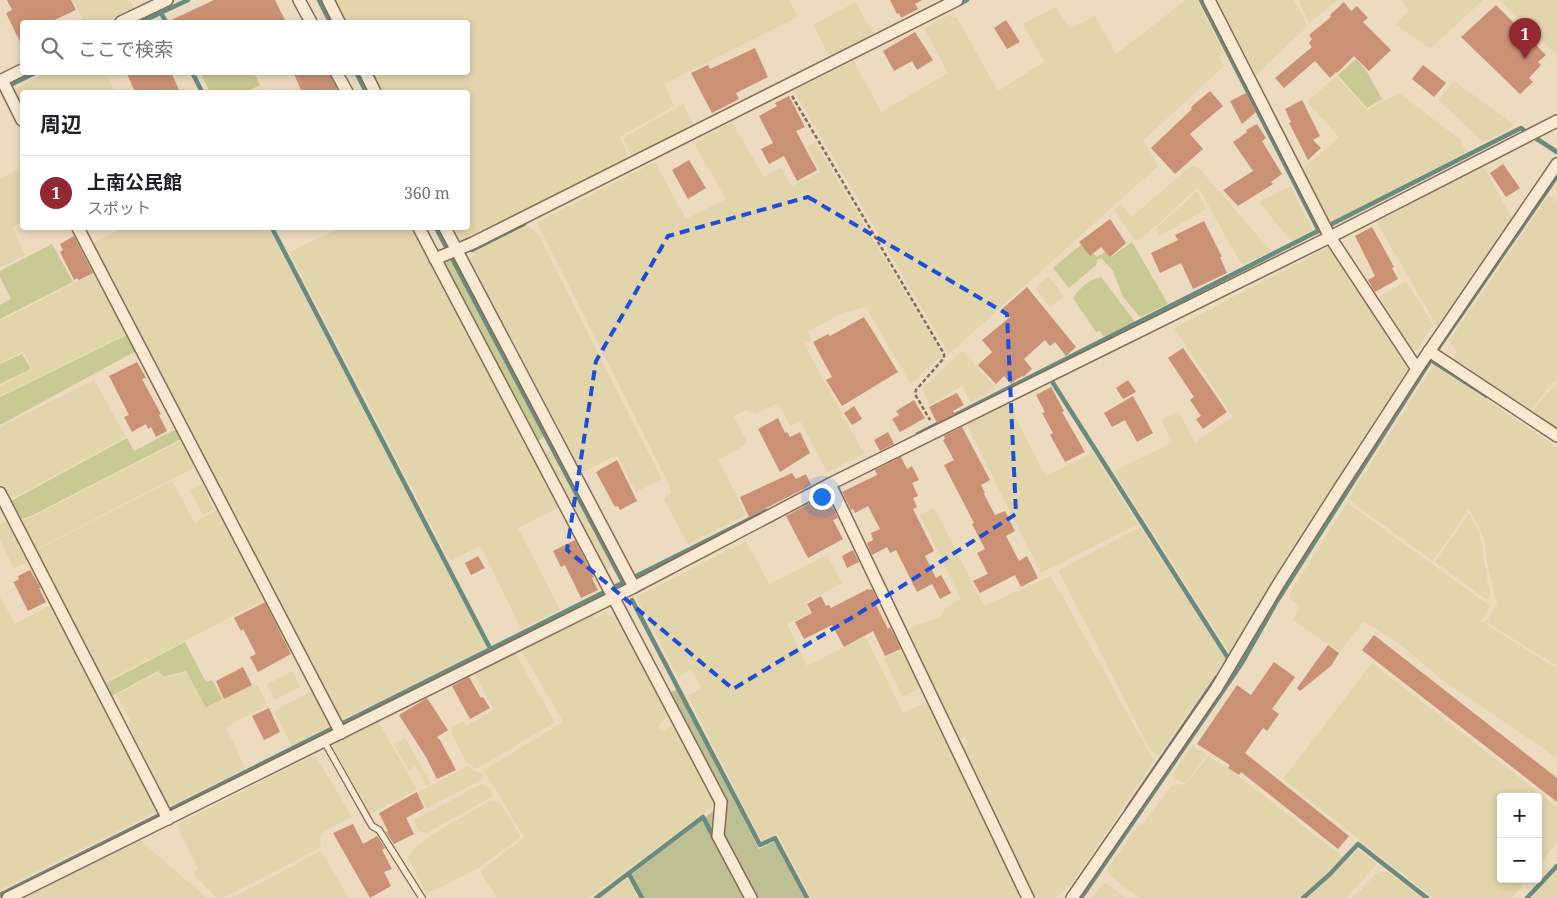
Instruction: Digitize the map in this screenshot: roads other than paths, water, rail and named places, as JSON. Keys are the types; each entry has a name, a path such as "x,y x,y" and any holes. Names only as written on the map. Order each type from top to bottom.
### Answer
{"street":[{"path":"124,20 167,0"},
{"path":"299,0 310,20"},
{"path":"328,0 338,20"},
{"path":"435,259 957,0"},
{"path":"1209,0 1326,231 1417,369"},
{"path":"20,71 3,84 20,116"},
{"path":"338,75 346,90"},
{"path":"366,75 374,90"},
{"path":"8,898 166,814 324,742 339,728 830,484 1326,231 1557,121"},
{"path":"1072,898 1216,690 1279,583 1417,369 1433,353 1557,164"},
{"path":"79,230 339,728"},
{"path":"420,230 721,802 718,836 752,898"},
{"path":"446,230 452,252 631,582"},
{"path":"1433,353 1557,436"},
{"path":"830,484 1028,898"},
{"path":"0,493 166,814"}],"lane":[{"path":"324,742 372,826 379,830 422,898"}],"waterway":[{"path":"145,20 188,0"},
{"path":"319,0 329,20"},
{"path":"957,5 967,0"},
{"path":"1201,0 1319,231"},
{"path":"161,13 165,20"},
{"path":"0,90 31,75"},
{"path":"194,75 201,90"},
{"path":"358,75 365,90"},
{"path":"918,434 1521,128 1525,131"},
{"path":"1537,139 1557,152"},
{"path":"1081,898 1242,663 1277,601 1439,347 1557,176"},
{"path":"472,250 524,224"},
{"path":"273,230 491,650"},
{"path":"437,230 624,584"},
{"path":"1431,360 1487,396"},
{"path":"1053,383 1228,658 1227,663"},
{"path":"0,895 766,511"},
{"path":"632,600 760,845 775,838 807,898"},
{"path":"1127,809 1217,677"},
{"path":"596,898 703,817 715,840"},
{"path":"1303,898 1330,874 1358,844 1427,898"},
{"path":"1527,898 1557,866"},
{"path":"629,874 642,898"}],"place":[{"name":"上南公民館","path":"1525,59"}]}
